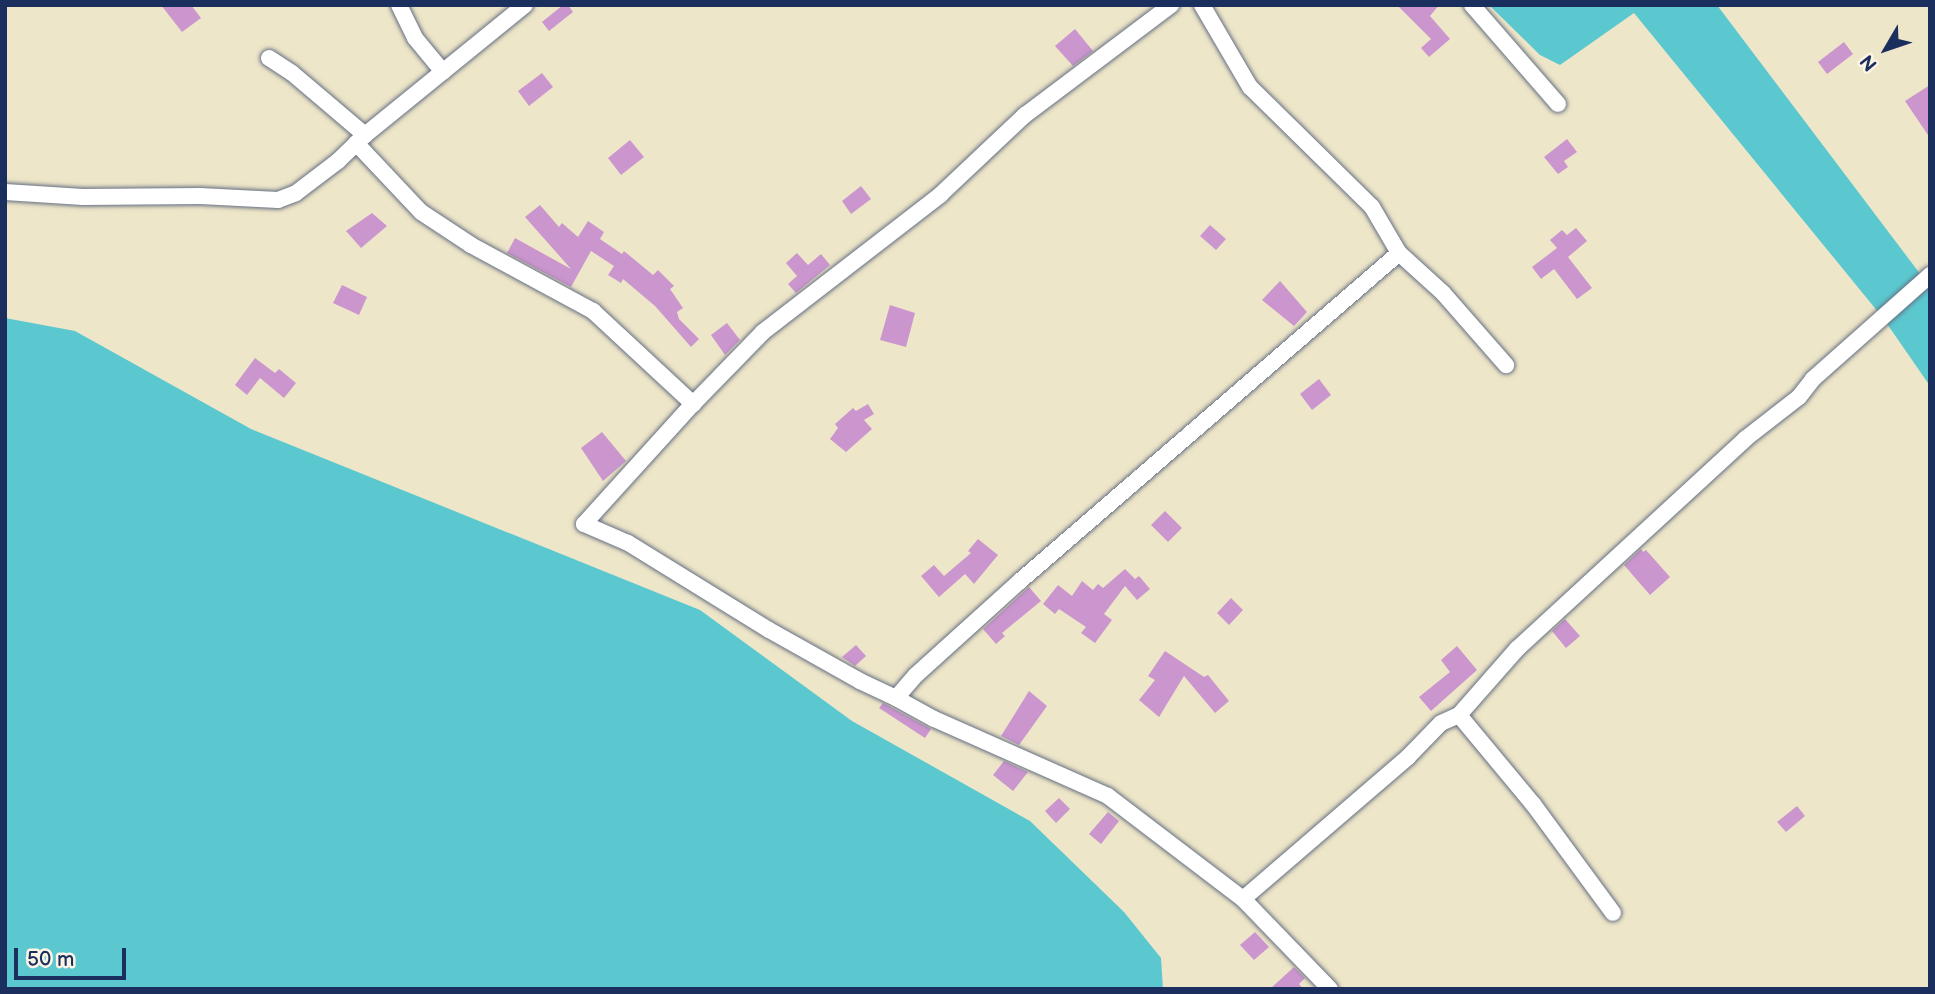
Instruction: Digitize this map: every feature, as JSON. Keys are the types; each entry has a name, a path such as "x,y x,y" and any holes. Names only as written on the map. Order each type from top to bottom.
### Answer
{"street":[{"path":"399,5 415,38 443,72"},
{"path":"5,192 94,197 200,196 278,200 296,193 338,161 360,139 525,5"},
{"path":"1171,5 1025,115 940,195 763,332 693,404 584,524 628,543 769,630 860,681 934,719 1108,796 1243,899 1330,989"},
{"path":"1202,5 1250,86 1372,207 1399,253 1443,293 1506,365"},
{"path":"1472,5 1558,104"},
{"path":"269,58 292,73 360,139 421,212 471,245 593,311 693,404"},
{"path":"896,698 916,675 1020,581 1399,253"},
{"path":"1243,899 1408,757 1441,723 1459,715 1517,649 1745,439 1799,397 1813,379 1930,275"},
{"path":"1459,715 1533,804 1613,913"}],"water":[{"path":"1489,5 1717,5 1930,287 1930,386 1883,318 1634,13 1560,65 1540,55"},
{"path":"5,318 75,331 251,429 700,610 852,721 1030,821 1124,912 1161,958 1163,989 5,989"}],"building":[{"path":"161,5 191,5 201,18 182,32"},
{"path":"563,5 568,5 573,12 549,31 542,22"},
{"path":"1397,5 1439,5 1430,16 1450,39 1429,57 1421,48 1431,39"},
{"path":"1075,29 1093,51 1073,66 1055,46"},
{"path":"1844,42 1853,54 1827,74 1818,62"},
{"path":"542,73 553,87 529,106 518,91"},
{"path":"1930,85 1930,138 1905,101"},
{"path":"1567,139 1577,152 1564,161 1568,167 1558,174 1544,157"},
{"path":"630,140 644,157 621,175 608,158"},
{"path":"861,186 871,199 851,214 842,201"},
{"path":"540,205 559,227 562,223 578,237 588,221 604,232 600,239 622,254 624,251 653,275 658,270 674,286 670,289 683,308 677,312 679,319 699,339 691,347 655,306 623,279 621,283 608,275 614,266 591,251 571,287 507,253 515,238 571,269 525,217"},
{"path":"372,213 387,226 361,248 346,231"},
{"path":"1210,225 1226,239 1216,250 1200,236"},
{"path":"1576,228 1587,241 1568,257 1592,288 1577,299 1554,269 1541,279 1532,267 1557,248 1550,240 1562,230 1567,235"},
{"path":"797,253 808,265 821,254 830,265 796,293 788,284 797,276 786,263"},
{"path":"1280,281 1307,312 1294,326 1262,300"},
{"path":"342,285 367,297 359,315 333,303"},
{"path":"890,305 915,313 906,347 880,340"},
{"path":"727,323 740,340 725,355 711,335"},
{"path":"255,358 275,373 279,369 296,383 284,398 260,378 247,395 235,385"},
{"path":"1319,379 1331,395 1312,410 1300,394"},
{"path":"868,404 874,414 864,420 872,429 846,452 830,439 838,428 835,424 853,408 856,411"},
{"path":"602,432 626,461 603,481 581,448"},
{"path":"1165,511 1182,528 1168,542 1151,525"},
{"path":"978,539 998,555 974,584 965,574 939,597 921,576 934,565 944,576 971,553 968,551"},
{"path":"1641,549 1643,552 1646,550 1670,577 1650,595 1624,565"},
{"path":"1125,569 1135,579 1139,576 1150,589 1137,600 1125,586 1104,614 1112,620 1095,643 1081,633 1086,627 1059,609 1055,614 1043,604 1058,585 1072,596 1082,581 1093,590 1098,584 1103,588"},
{"path":"1029,587 1041,601 1002,633 1005,636 996,644 983,629"},
{"path":"1231,598 1243,610 1229,625 1217,613"},
{"path":"1565,619 1580,636 1566,648 1552,631"},
{"path":"856,645 866,656 855,666 842,657"},
{"path":"1457,646 1477,670 1431,711 1419,697 1450,672 1441,660"},
{"path":"1165,651 1204,677 1208,675 1229,701 1215,713 1184,676 1159,717 1139,700 1155,680 1148,676"},
{"path":"1029,691 1047,706 1019,745 1001,736"},
{"path":"883,703 931,729 925,738 879,708"},
{"path":"1004,761 1028,772 1013,791 993,775"},
{"path":"1059,798 1070,809 1056,823 1045,811"},
{"path":"1797,806 1805,816 1786,832 1777,822"},
{"path":"1108,812 1119,821 1101,844 1089,834"},
{"path":"1255,932 1269,947 1254,960 1240,945"},
{"path":"1294,967 1305,978 1299,984 1303,989 1270,989"}]}
